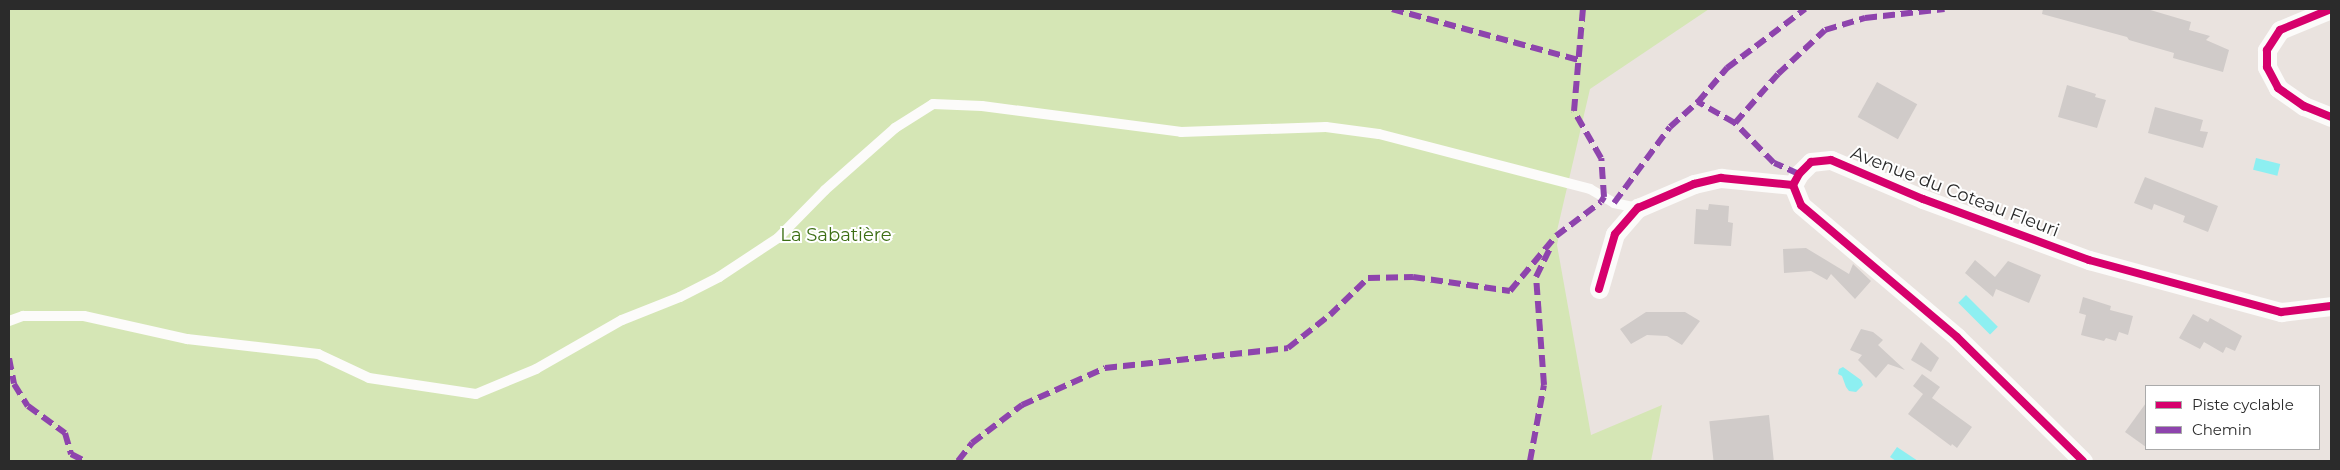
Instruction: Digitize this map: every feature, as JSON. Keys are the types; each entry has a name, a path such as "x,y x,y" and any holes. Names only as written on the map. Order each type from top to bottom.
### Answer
{"street":[{"path":"2331,9 2280,30 2267,50 2267,67 2278,88 2304,106 2331,118"},
{"name":"Avenue du Coteau Fleuri","path":"1793,185 1799,174 1811,162 1831,160 1923,199 2089,260 2281,312 2331,306"},
{"path":"1599,289 1615,234 1638,208 1694,184 1721,178 1793,185 1801,205 1957,338 2083,461"}],"lane":[{"path":"9,321 23,316 84,316 187,339 318,354 369,378 476,394 536,369 622,320 680,297 719,277 778,238 825,190 895,128 933,104 982,106 1181,132 1326,128 1379,134 1590,189 1614,202 1638,208"}],"green space":[{"name":"La Sabatière","path":"9,9 1709,9 1590,89 1556,235 1591,435 1662,405 1651,461 9,461"}],"water":[{"path":"2256,158 2280,164 2277,176 2253,170"},
{"path":"1966,295 1998,327 1990,335 1958,303"},
{"path":"1843,367 1861,380 1863,385 1856,392 1849,391 1842,376 1838,374 1839,369"},
{"path":"1897,447 1918,461 1896,461 1890,457"}],"building":[{"path":"2043,9 2147,9 2191,22 2189,30 2210,36 2206,40 2229,50 2223,72 2173,58 2174,53 2129,40 2127,37 2042,14"},
{"path":"1877,82 1917,104 1898,139 1858,117"},
{"path":"2067,85 2096,94 2095,97 2106,100 2097,128 2058,117"},
{"path":"2155,107 2203,120 2200,131 2208,132 2203,148 2148,133"},
{"path":"2145,177 2218,206 2208,232 2183,222 2185,216 2154,204 2152,210 2134,203"},
{"path":"1709,204 1729,206 1728,222 1733,223 1731,246 1694,244 1696,209 1708,210"},
{"path":"1806,248 1849,274 1853,264 1871,281 1855,299 1831,274 1827,280 1811,271 1784,273 1783,249"},
{"path":"1975,260 1995,277 2008,261 2041,275 2029,303 1996,289 1993,297 1965,273"},
{"path":"2083,297 2111,306 2110,310 2133,316 2128,335 2119,332 2116,341 2106,338 2104,341 2081,335 2086,315 2079,313"},
{"path":"1646,312 1685,312 1700,321 1682,345 1667,336 1647,335 1631,344 1620,329"},
{"path":"2193,314 2208,322 2210,318 2242,336 2235,351 2226,347 2223,353 2204,342 2200,349 2179,338"},
{"path":"1861,329 1873,332 1883,340 1878,345 1905,370 1888,364 1876,378 1858,360 1862,355 1850,350"},
{"path":"1921,342 1939,358 1931,372 1911,360"},
{"path":"1922,374 1940,387 1932,398 1972,427 1957,448 1952,444 1951,446 1908,414 1923,394 1913,386"},
{"path":"2145,404 2145,446 2125,432"},
{"path":"1769,415 1774,461 1714,461 1709,421"}],"marked path":[{"path":"1392,9 1579,60"},
{"path":"958,461 972,443 1022,405 1105,368 1288,348 1330,315 1368,278 1413,277 1510,291 1556,236 1601,202 1604,197 1601,158 1574,111 1583,9"},
{"path":"1799,174 1774,163 1735,123 1698,102 1727,68 1805,9"},
{"path":"1735,123 1778,74 1825,30 1865,18 1944,9"},
{"path":"1614,203 1670,127 1698,102"},
{"path":"1530,461 1544,385 1536,277 1550,248"},
{"path":"9,358 14,384 28,406 65,433 71,454 85,461"}],"cycle path":[{"path":"2331,9 2280,30 2267,50 2267,67 2278,88 2304,106 2331,117"},
{"path":"2083,461 1957,337 1801,205 1793,185 1799,174 1811,162 1831,160 1923,199 2089,260 2281,312 2331,306"},
{"path":"1599,289 1615,234 1638,208 1694,184 1721,178 1793,185"}]}
